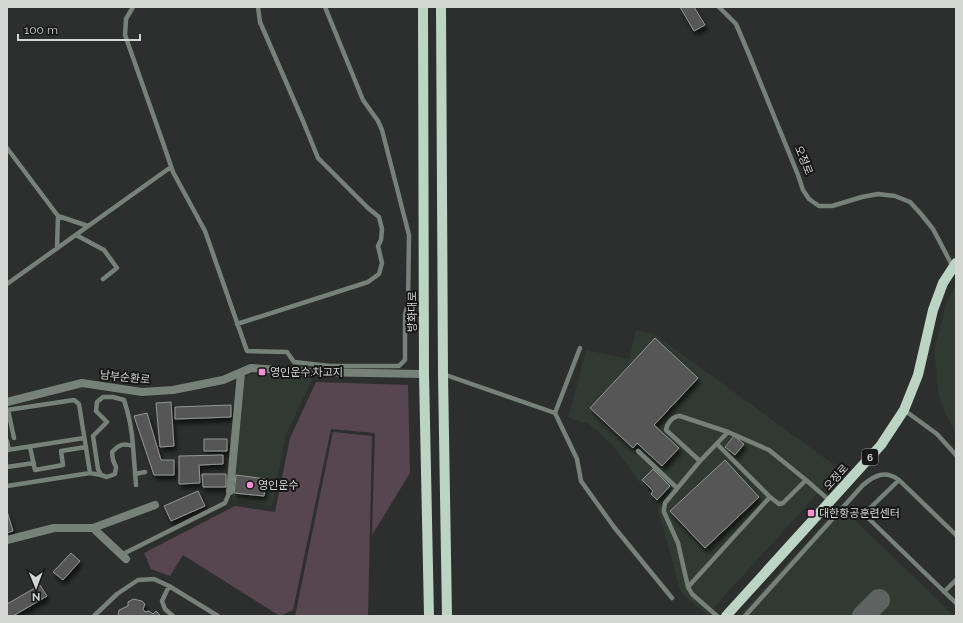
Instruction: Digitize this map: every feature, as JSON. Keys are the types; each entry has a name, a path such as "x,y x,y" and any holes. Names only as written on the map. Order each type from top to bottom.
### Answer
{"main road":[{"name":"방화대로","path":"423,7 424,374 429,616"},
{"path":"441,7 443,374 447,616"},
{"name":"오정로","path":"726,616 881,445 904,410 918,375 933,310 943,284 955,265"}],"street":[{"name":"남부순환로","path":"7,402 82,383 142,392 173,390 223,380 251,368 311,372 424,374"},
{"path":"230,491 241,373"},
{"path":"7,540 54,528 93,528 155,505"},
{"path":"93,528 124,557"}],"lane":[{"path":"133,7 126,19 125,35 162,137 172,172 205,231 247,351 287,352 294,362 330,366 399,366 405,360 409,235 382,130 378,121 363,100 324,7"},
{"path":"237,324 368,282 379,274 382,263 378,246 382,229 378,217 318,158 260,22 258,7"},
{"name":"오정로","path":"719,7 736,24 803,190 809,199 819,206 832,206 878,194 895,196 910,202 933,229 955,265"},
{"path":"7,148 58,216 88,226"},
{"path":"7,284 171,167"},
{"path":"57,248 58,216"},
{"path":"76,234 104,250 117,268 103,279"},
{"path":"555,412 580,348"},
{"path":"443,374 555,412 577,459 581,481 614,527 672,598"},
{"path":"101,475 98,468 93,436 107,422 96,411 97,402 103,397 113,397 124,400 128,412 133,446 136,485"},
{"path":"14,438 15,432 8,410 74,400 79,404 90,473"},
{"path":"904,410 937,434 956,455"},
{"path":"700,461 666,431 666,426 673,418 680,416 728,432 769,450 830,501"},
{"path":"717,616 692,594 688,588 678,543 664,509 665,503 677,488 728,432"},
{"path":"7,441 8,450 84,438"},
{"path":"7,486 90,473 107,477 115,474 116,467 112,452 118,446 127,444 133,446"},
{"path":"717,444 777,503 781,504 806,480"},
{"path":"30,446 35,470 63,466 61,450 86,447"},
{"path":"638,451 677,488"},
{"path":"7,467 34,463"},
{"path":"135,474 145,472"},
{"path":"745,616 863,485 877,476 888,475 899,480 956,535"},
{"path":"899,480 867,510 867,517 956,603"},
{"path":"124,557 225,503 230,491"},
{"path":"688,588 770,497"},
{"path":"94,616 117,594 138,580 154,579 169,586 218,616"},
{"path":"944,592 956,580"},
{"path":"169,586 162,601 165,609 173,616"}],"shaded area":[{"path":"956,285 956,435 939,397 935,348 946,304"},
{"name":"대한항공훈련센터","path":"636,330 654,334 840,469 707,615 681,593 657,506 612,444 589,424 568,418 586,350 629,359"},
{"name":"영인운수","path":"256,373 313,378 286,435 272,506 232,499 244,377"},
{"path":"316,382 408,385 410,473 372,535 375,433 331,429 293,610 280,616 183,555 170,576 151,569 144,553 235,506 275,512 290,438"},
{"path":"333,432 372,436 368,616 295,616"},
{"path":"840,505 850,515 954,616 739,616"}],"building":[{"path":"680,7 694,7 705,25 694,31"},
{"path":"655,338 698,378 654,425 679,448 662,466 637,443 633,448 590,408"},
{"path":"171,402 174,446 160,447 156,403"},
{"path":"231,405 231,417 175,419 175,407"},
{"path":"147,413 161,460 174,460 174,475 154,475 134,416"},
{"path":"734,436 744,444 735,455 725,447"},
{"path":"204,439 227,439 227,451 204,451"},
{"path":"223,455 223,464 199,465 200,483 179,484 179,456"},
{"path":"725,460 759,497 705,548 670,511"},
{"path":"653,469 670,486 657,500 651,494 653,491 642,480"},
{"path":"202,474 226,474 226,487 203,487"},
{"path":"236,475 266,479 264,496 234,493"},
{"path":"198,491 205,506 171,521 164,506"},
{"path":"7,511 13,531 7,533"},
{"path":"71,553 80,561 63,580 53,572"},
{"path":"40,585 47,596 13,616 7,616 7,604"},
{"path":"133,599 142,601 145,604 143,609 145,612 149,611 153,614 156,611 161,616 118,616 119,610 128,606 128,602"}],"taxiway":[{"path":"863,616 879,600"}],"place":[{"name":"영인운수.차고지","path":"262,372"},
{"name":"영인운수","path":"250,485"},
{"name":"대한항공훈련센터","path":"811,513"}]}
